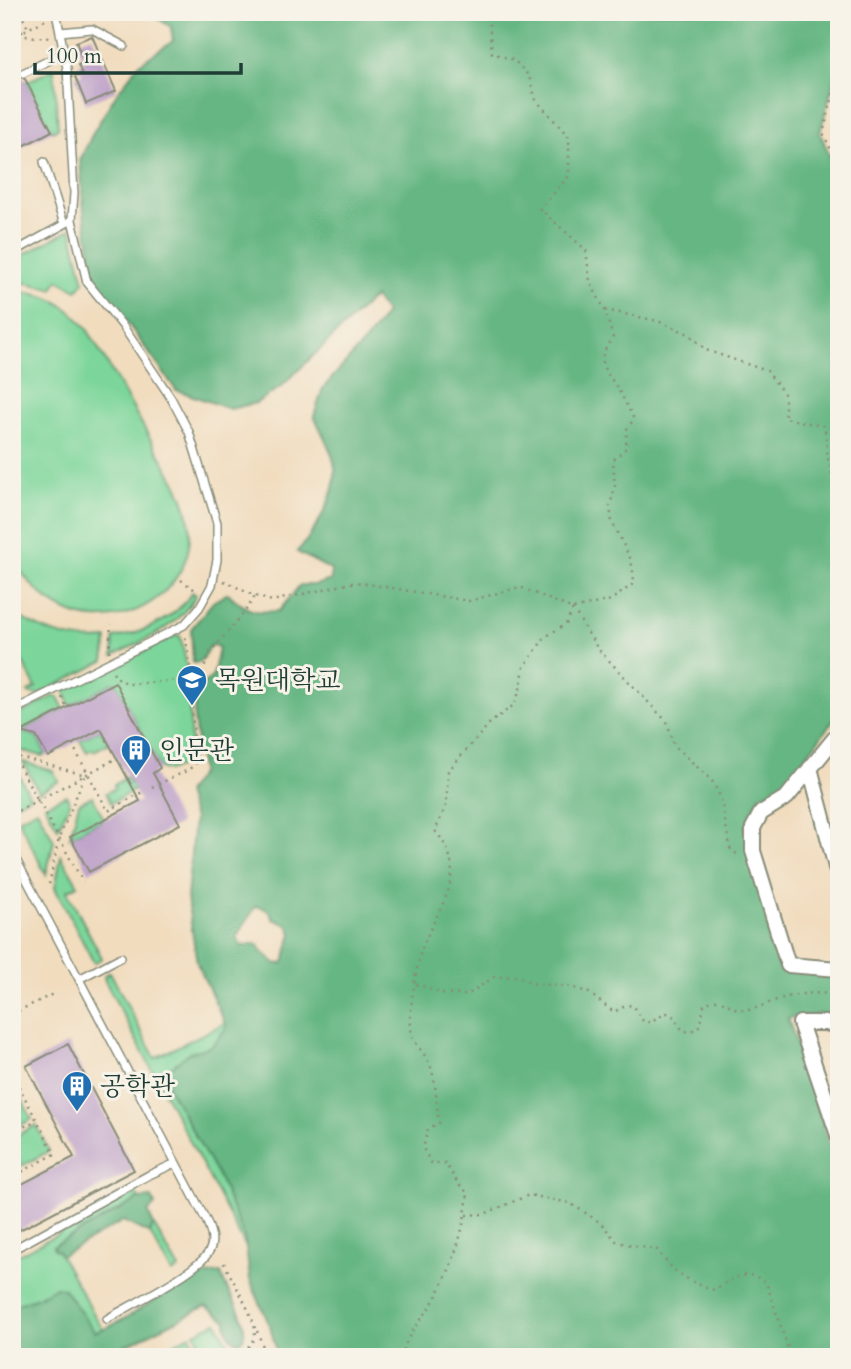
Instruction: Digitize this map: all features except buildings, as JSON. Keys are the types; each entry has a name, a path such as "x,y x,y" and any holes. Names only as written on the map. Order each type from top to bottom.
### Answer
{"street":[{"path":"839,733 787,797 761,813 753,828 753,851 788,965 839,969"},
{"path":"810,768 838,871"},
{"path":"839,1026 800,1023 839,1138"}],"lane":[{"path":"12,253 68,222 74,192 67,68 56,12"},
{"path":"60,32 92,29 124,46"},
{"path":"23,73 64,52"},
{"path":"12,710 184,625 199,608 212,585 218,560 217,523 189,432 171,398 122,324 87,282 68,222 44,162"},
{"path":"12,852 208,1222 212,1236 208,1254 182,1276 107,1319"},
{"path":"79,979 121,957"},
{"path":"12,1250 176,1163"}],"path":[{"path":"20,12 28,28"},
{"path":"221,580 272,601 356,582 469,601 520,587 573,609 611,600 632,585 634,578 631,560 612,522 610,506 615,487 613,460 626,448 627,429 634,419 614,382 604,372 602,362 607,346 613,338 605,310 590,282 586,250 540,209 569,176 569,137 536,100 529,76 514,60 492,53 488,12"},
{"path":"12,37 48,18"},
{"path":"22,31 24,36 52,38"},
{"path":"839,72 823,133 839,167"},
{"path":"605,310 658,321 689,334 706,350 766,371 785,395 785,418 824,426 830,473 839,480"},
{"path":"181,580 193,589"},
{"path":"115,674 128,684 200,679 210,652 255,596"},
{"path":"573,609 597,649 667,722 674,745 712,781 721,797 730,848 758,869"},
{"path":"401,1357 407,1338 431,1305 450,1267 464,1228 468,1193 458,1185 445,1163 431,1163 423,1148 428,1129 439,1123 436,1086 429,1062 414,1041 410,1027 420,956 449,891 452,857 447,845 435,831 446,806 448,771 490,723 514,704 524,667 545,636 566,624 573,609"},
{"path":"109,655 111,624"},
{"path":"152,787 195,766 193,681 184,625"},
{"path":"62,697 66,706"},
{"path":"72,744 111,816"},
{"path":"13,755 87,775"},
{"path":"13,755 83,882"},
{"path":"12,814 117,758"},
{"path":"49,885 59,838 87,775"},
{"path":"108,811 144,791"},
{"path":"415,984 443,994 467,995 494,977 517,976 531,983 555,984 589,993 614,1012 628,1004 634,1006 647,1023 667,1013 673,1016 683,1031 691,1032 701,1025 704,1005 710,1000 719,999 746,1010 799,995 830,993 839,996"},
{"path":"12,1014 55,993"},
{"path":"12,1074 55,1154 12,1179 16,1187"},
{"path":"12,1087 18,1085"},
{"path":"12,1133 37,1120"},
{"path":"466,1215 484,1214 529,1195 570,1203 601,1223 617,1242 657,1250 672,1271 714,1290 736,1276 757,1276 766,1282 790,1357"},
{"path":"224,1263 267,1357"},
{"path":"240,1352 254,1339 254,1325"}],"green space":[{"path":"148,12 839,12 839,62 820,133 839,172 839,713 782,788 761,795 745,827 788,967 839,971 839,1012 788,1018 839,1174 839,1349 833,1357 278,1357 270,1326 250,1280 245,1239 221,1182 168,1087 170,1068 189,1053 212,1046 227,1027 197,963 187,898 194,819 186,793 201,772 194,719 195,691 213,676 219,648 210,646 202,660 193,663 191,629 213,602 228,593 251,610 279,611 300,585 315,585 331,580 331,570 297,552 325,510 334,485 334,462 314,416 323,388 367,339 386,313 374,297 281,387 256,403 230,409 176,390 95,278 84,213 80,160 115,96 139,64 173,41 171,27","holes":["256,906 269,911 273,919 288,925 292,933 284,963 277,964 261,951 259,945 241,946 237,936"]},
{"path":"54,69 58,128 52,131 26,82"},
{"path":"71,229 84,282 77,290 58,280 53,289 27,283 12,283 12,261"},
{"path":"12,291 46,297 63,305 79,319 184,501 190,538 180,571 171,585 158,597 128,613 94,618 68,612 35,589 12,557"},
{"path":"192,592 196,595 189,606 170,625 113,656 114,638 136,633 158,623 177,610"},
{"path":"12,612 57,634 82,639 107,639 104,661 38,695 30,694 28,692 36,688 12,641"},
{"path":"177,635 180,636 186,666 191,758 188,763 168,771 160,768 115,682 70,706 65,693 67,689"},
{"path":"54,696 58,697 64,709 21,732 36,736 46,754 42,756 15,749 12,745 12,718"},
{"path":"101,729 109,743 87,752 80,740"},
{"path":"12,762 30,796 12,806"},
{"path":"23,762 53,771 59,781 39,792"},
{"path":"127,777 131,784 138,780 141,786 111,803 106,793"},
{"path":"66,795 70,803 58,828 45,805"},
{"path":"92,796 104,819 70,837 79,803"},
{"path":"37,809 54,841 46,875 18,819"},
{"path":"61,856 78,885 67,891 102,958 94,963 55,888"},
{"path":"110,972 155,1058 225,1023 227,1027 212,1046 189,1053 221,1182 249,1247 247,1249 105,981 104,976"},
{"path":"17,1090 32,1119 12,1130 12,1093"},
{"path":"36,1125 49,1151 22,1166 12,1147 12,1138"},
{"path":"136,1193 139,1199 53,1246 103,1330 94,1332 63,1289 56,1287 12,1306 12,1258"},
{"path":"152,1198 155,1205 148,1212 153,1224 150,1234 123,1221 61,1256 54,1249 53,1246 139,1199"},
{"path":"153,1224 179,1269 172,1273 150,1234"},
{"path":"221,1273 243,1322 243,1339 238,1342 228,1333 226,1320 206,1306 102,1357 12,1357 12,1306 56,1287 64,1289 95,1332 126,1318 189,1281"},
{"path":"217,1322 235,1357 207,1357 195,1333"},
{"path":"190,1335 201,1357 173,1357 168,1347"}],"place":[{"name":"목원대학교","path":"192,707"},
{"name":"인문관","path":"136,777"},
{"name":"공학관","path":"77,1113"}]}
